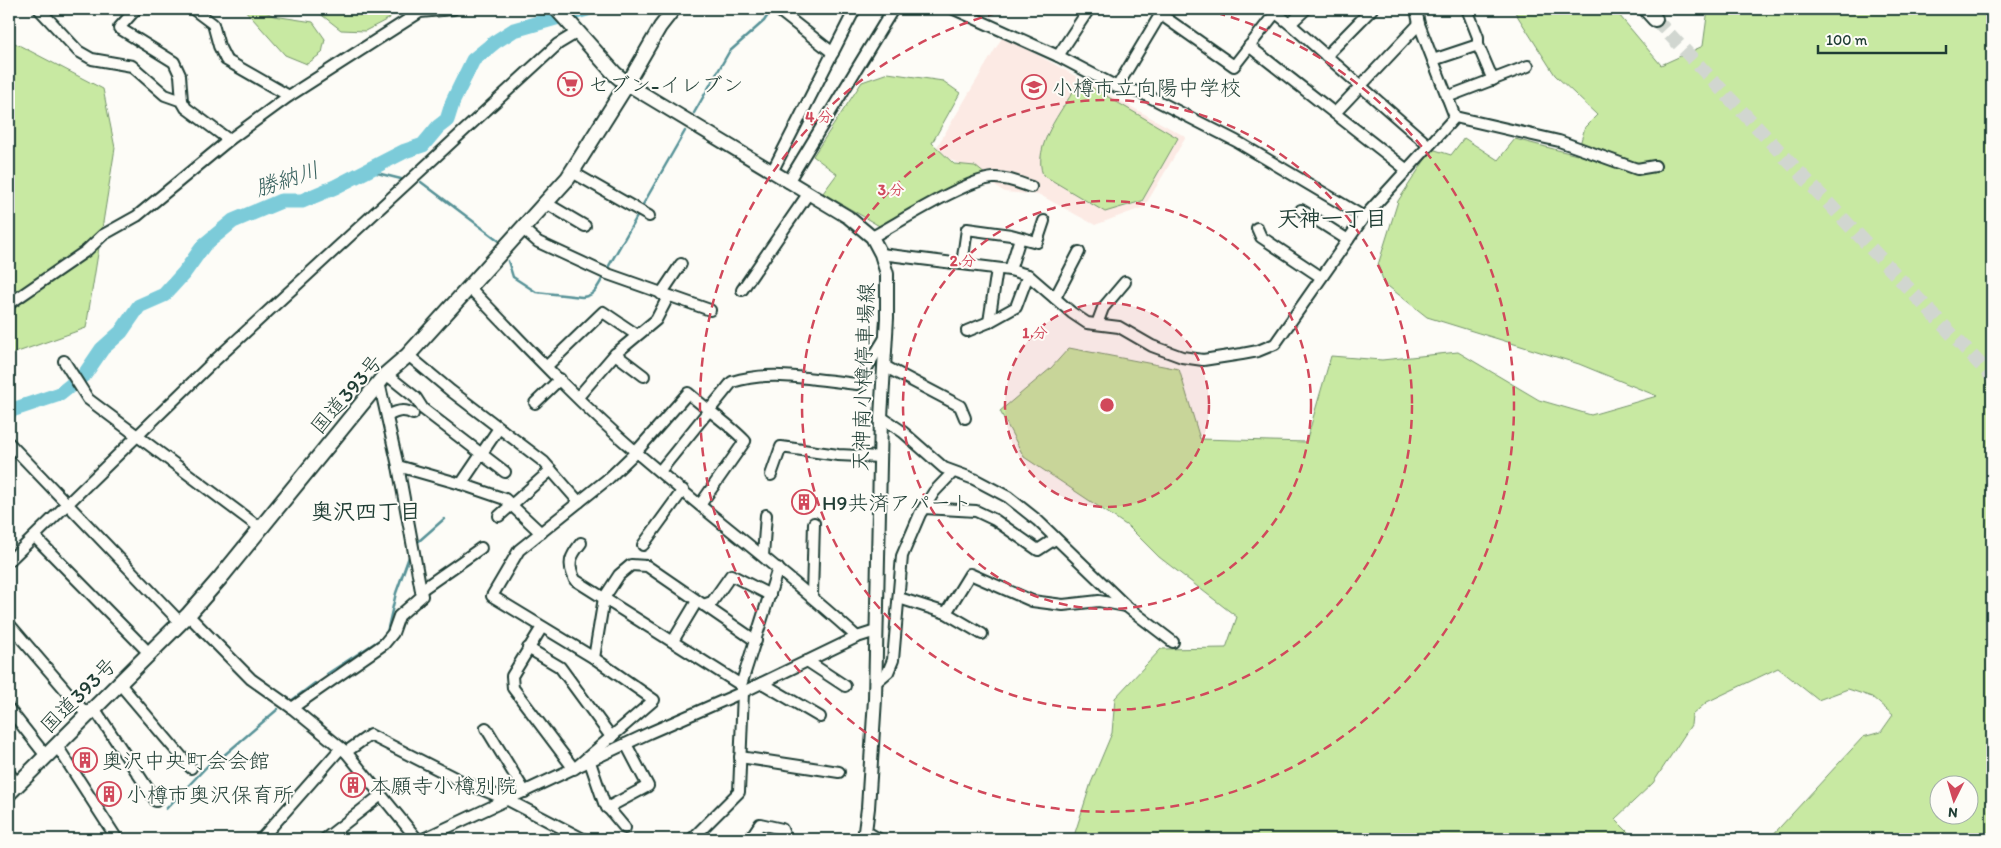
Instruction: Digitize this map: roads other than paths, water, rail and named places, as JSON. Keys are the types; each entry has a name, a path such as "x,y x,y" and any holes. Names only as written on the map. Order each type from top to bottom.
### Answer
{"highway":[{"path":"557,9 615,74 627,84"},
{"name":"国道393号","path":"12,784 57,746 184,619 221,577 383,378 408,355 572,172 627,84"}],"main road":[{"path":"627,84 660,27 674,9"},
{"name":"天神南小樽停車場線","path":"627,84 848,218 872,237 881,254 887,274 886,337 881,416 875,683 864,835"}],"street":[{"path":"40,9 78,51 92,59 132,66 165,95 182,101"},
{"path":"136,9 119,28 174,62 180,75 182,101 186,108 230,140"},
{"path":"194,9 213,24 219,46 226,60 289,96"},
{"path":"9,304 86,252 102,235 137,216 230,140 289,96 420,12 453,9"},
{"path":"777,9 832,53"},
{"path":"772,172 855,9"},
{"path":"788,182 893,9"},
{"path":"954,9 973,13 1118,87 1142,93 1236,140 1364,217"},
{"path":"1058,56 1089,9"},
{"path":"1290,24 1306,9"},
{"path":"1326,56 1372,9"},
{"path":"1416,9 1419,24 1455,117"},
{"path":"1467,9 1478,37 1478,45 1493,80"},
{"path":"1118,87 1162,11 1234,66 1274,10 1428,145"},
{"path":"1335,113 1419,24"},
{"path":"9,561 13,554 35,537 66,504 212,363 558,44 576,30"},
{"path":"1433,60 1478,45"},
{"path":"1249,46 1407,170"},
{"path":"1447,97 1528,66"},
{"path":"881,254 997,268 1028,276 1087,323 1119,327 1152,346 1182,358 1203,360 1258,351 1275,344 1364,217 1455,117"},
{"path":"1455,117 1559,141 1637,169 1655,166"},
{"path":"572,172 649,216"},
{"path":"872,237 973,184 993,178 1010,180 1031,186"},
{"path":"742,290 808,194"},
{"path":"546,203 585,226"},
{"path":"1301,210 1348,240"},
{"path":"962,264 967,230 1037,242 1044,221"},
{"path":"1257,228 1261,237 1321,277"},
{"path":"522,229 538,242 605,273 710,310"},
{"path":"1010,270 1020,238"},
{"path":"1054,298 1079,252"},
{"path":"578,397 615,354 656,320 665,295 682,264"},
{"path":"989,322 997,268"},
{"path":"967,331 989,322 1016,307 1028,276"},
{"path":"1097,324 1103,308 1125,282"},
{"path":"469,287 578,397 636,452 812,595 857,637"},
{"path":"547,366 603,312 637,335"},
{"path":"660,471 732,382 746,377 797,377 858,384 886,337"},
{"path":"615,354 644,376"},
{"path":"408,355 451,391 544,462 579,502"},
{"path":"64,362 88,399 260,528"},
{"path":"884,366 960,406 965,418"},
{"path":"292,708 384,644 393,633 399,616 422,596 388,416 383,378"},
{"path":"383,378 416,398 423,409 505,472"},
{"path":"535,403 560,379"},
{"path":"574,769 654,700 594,658 492,596 519,550 579,502 636,452 688,393 708,411 729,424 745,441 700,505"},
{"path":"388,416 394,412 402,411 413,414"},
{"path":"881,416 903,432 944,468 974,479 1008,497 1037,520 1126,606 1173,642"},
{"path":"461,484 499,428"},
{"path":"9,443 66,504 184,619 251,679 292,708 344,750 417,839"},
{"path":"772,476 781,447 838,455 880,457"},
{"path":"398,466 505,499 541,533"},
{"path":"499,516 551,470"},
{"path":"875,683 888,672 893,660 902,556 924,508 934,492 953,472"},
{"path":"643,545 683,490"},
{"path":"924,508 976,511 995,520 1038,550 1056,540"},
{"path":"763,556 766,515"},
{"path":"812,595 814,523"},
{"path":"35,537 149,653"},
{"path":"582,543 571,556 570,570 575,580 742,688"},
{"path":"420,590 481,548"},
{"path":"594,658 604,598 619,575 631,565 647,566 756,641"},
{"path":"692,839 738,792 742,688 778,568"},
{"path":"946,613 970,574 1032,601 1063,605 1099,601 1126,606"},
{"path":"700,603 712,602 731,575 770,595"},
{"path":"899,598 946,613 982,634"},
{"path":"673,642 700,603"},
{"path":"9,624 90,712 156,801"},
{"path":"542,627 512,676 513,688 574,769"},
{"path":"423,839 590,762 742,688 762,683 857,637 876,630"},
{"path":"528,648 560,667 612,738"},
{"path":"807,661 845,686"},
{"path":"119,683 191,768"},
{"path":"762,683 820,717"},
{"path":"9,709 46,756"},
{"path":"486,728 525,792"},
{"path":"265,838 344,750 370,735 450,776 508,800 583,839"},
{"path":"607,808 648,786 626,744"},
{"path":"57,746 117,839"},
{"path":"740,757 839,772"},
{"path":"590,762 607,808 625,828"},
{"path":"325,839 381,795"},
{"path":"750,839 760,824 782,829 786,839"},
{"path":"864,835 875,835 878,839"}],"waterway":[{"name":"勝納川","path":"9,411 60,394 85,374 102,349 121,332 139,306 164,295 184,273 204,245 233,221 281,201 302,201 335,187 405,151 423,145 438,127 447,120 453,101 473,60 495,42 514,30 587,9"},
{"path":"694,113 729,52 764,21 772,9"},
{"path":"546,13 551,20"},
{"path":"641,208 685,131"},
{"path":"365,170 401,179"},
{"path":"421,182 498,240"},
{"path":"606,271 639,213"},
{"path":"508,261 513,277 536,292 582,297 590,295 604,276"},
{"path":"419,541 444,519"},
{"path":"387,632 396,593 410,554"},
{"path":"327,674 384,637"},
{"path":"291,701 315,683"},
{"path":"166,809 214,759 222,757 278,709"}],"tunnel":[{"path":"1655,19 1992,377"}],"place":[{"name":"セブン-イレブン","path":"570,84"},
{"name":"小樽市立向陽中学校","path":"1034,87"},
{"name":"H9共済アパート","path":"804,502"},
{"name":"奥沢中央町会会館","path":"85,760"},
{"name":"本願寺小樽別院","path":"353,785"},
{"name":"小樽市奥沢保育所","path":"109,794"}],"district":[{"name":"天神一丁目","path":"1332,218"},
{"name":"奥沢四丁目","path":"366,511"}]}
